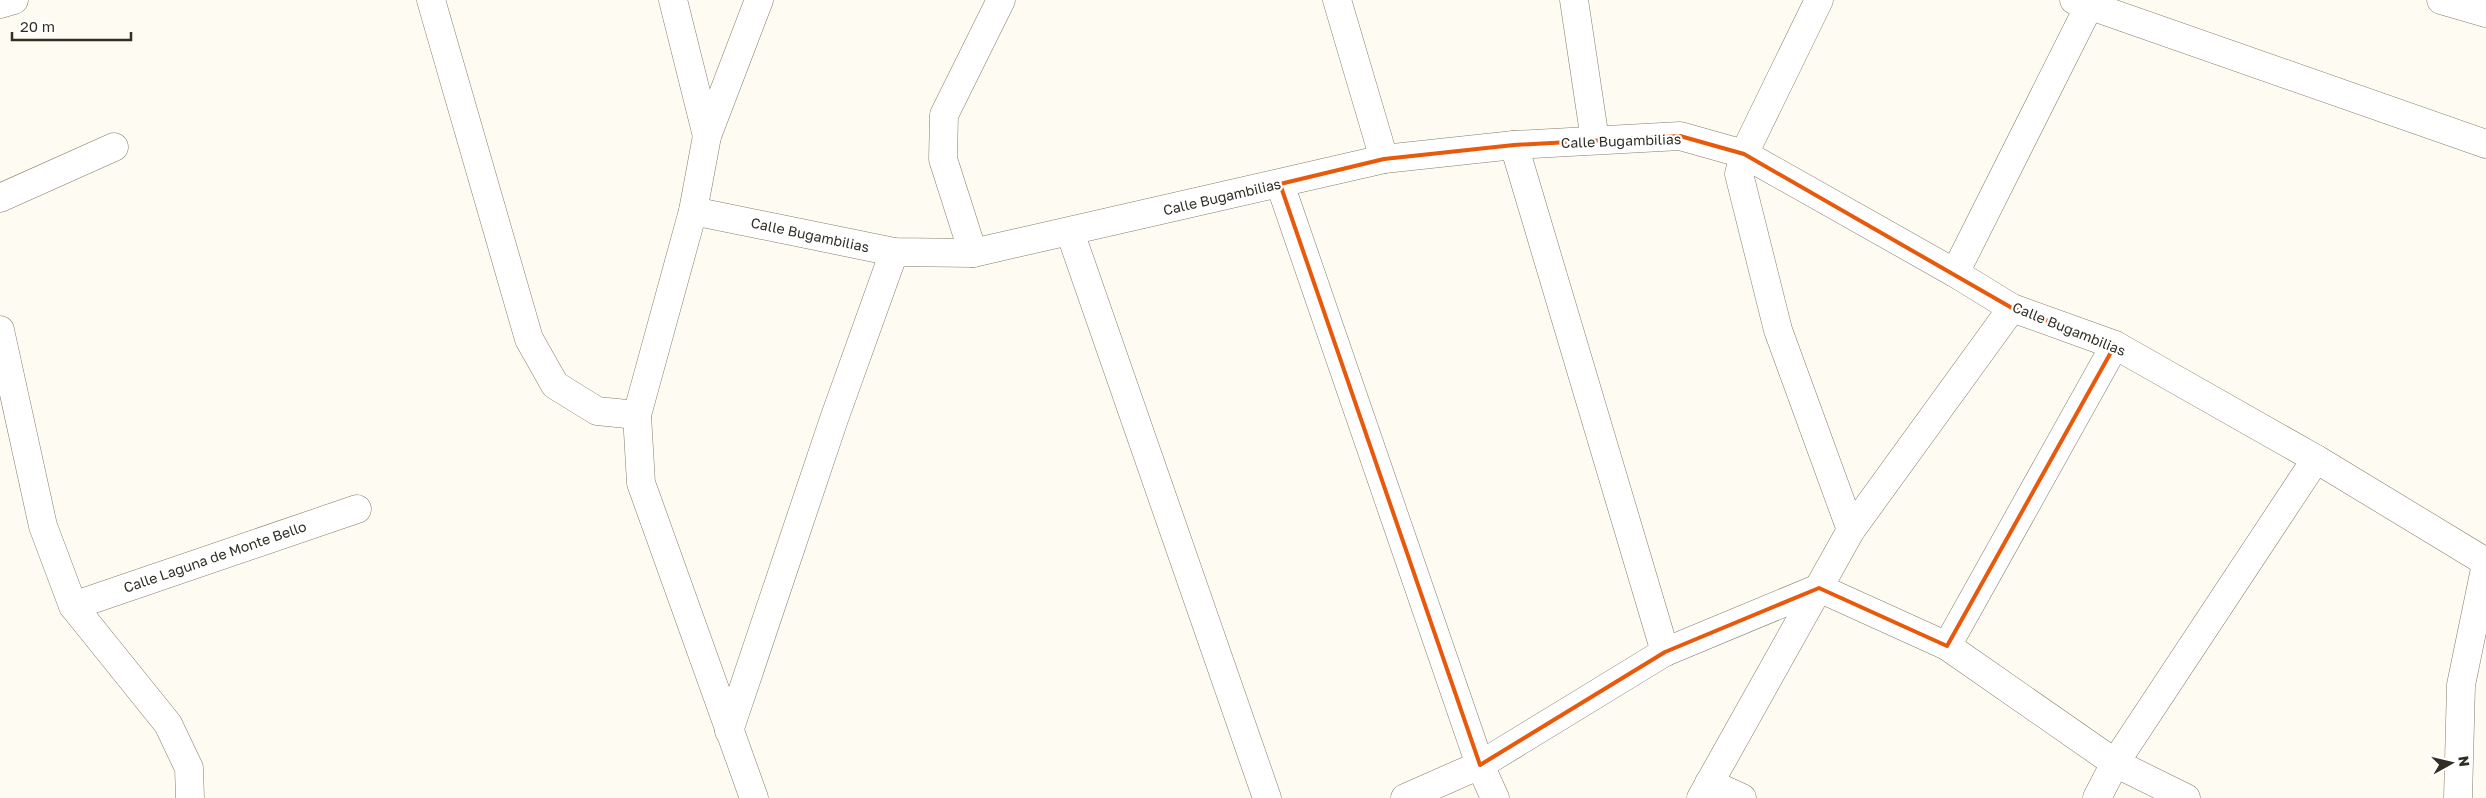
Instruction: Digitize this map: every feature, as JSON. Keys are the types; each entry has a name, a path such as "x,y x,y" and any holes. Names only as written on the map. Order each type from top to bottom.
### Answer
{"street":[{"path":"0,4 14,0"},
{"path":"431,0 529,339 555,385 597,411 637,415"},
{"path":"673,0 707,136"},
{"path":"754,798 641,483 637,415 693,211 707,136 760,0"},
{"path":"973,253 943,159 944,115 1001,0"},
{"path":"1336,0 1384,159"},
{"path":"1574,0 1595,140"},
{"path":"1819,0 1744,154 1739,174 1778,330 1851,530"},
{"path":"2441,0 2486,13"},
{"path":"1955,272 2082,3 2486,144"},
{"name":"Calle Bugambilias","path":"693,211 894,252 973,253 1384,159 1514,145 1680,136 1744,154 1955,272 2012,308 2115,345 2316,458 2486,563"},
{"path":"1514,145 1665,652"},
{"path":"0,198 114,147"},
{"path":"1280,184 1480,764 1495,798"},
{"path":"1070,232 1266,798"},
{"path":"729,731 834,419 894,252"},
{"path":"1742,798 1705,791 1851,530 2012,308"},
{"path":"0,330 43,526 73,606 168,724 189,768 190,798"},
{"path":"1947,646 2115,345"},
{"path":"2097,798 2116,764 2316,458"},
{"name":"Calle Laguna de Monte Bello","path":"73,606 357,509"},
{"path":"2458,798 2461,685 2486,563"},
{"path":"1404,798 1480,764 1665,652 1819,588 1947,646 2116,764 2186,798"}],"highlighted area":[{"path":"1680,136 1744,154 2012,308 2115,345 1947,646 1819,588 1665,652 1480,765 1280,184 1384,159 1514,145"}]}
